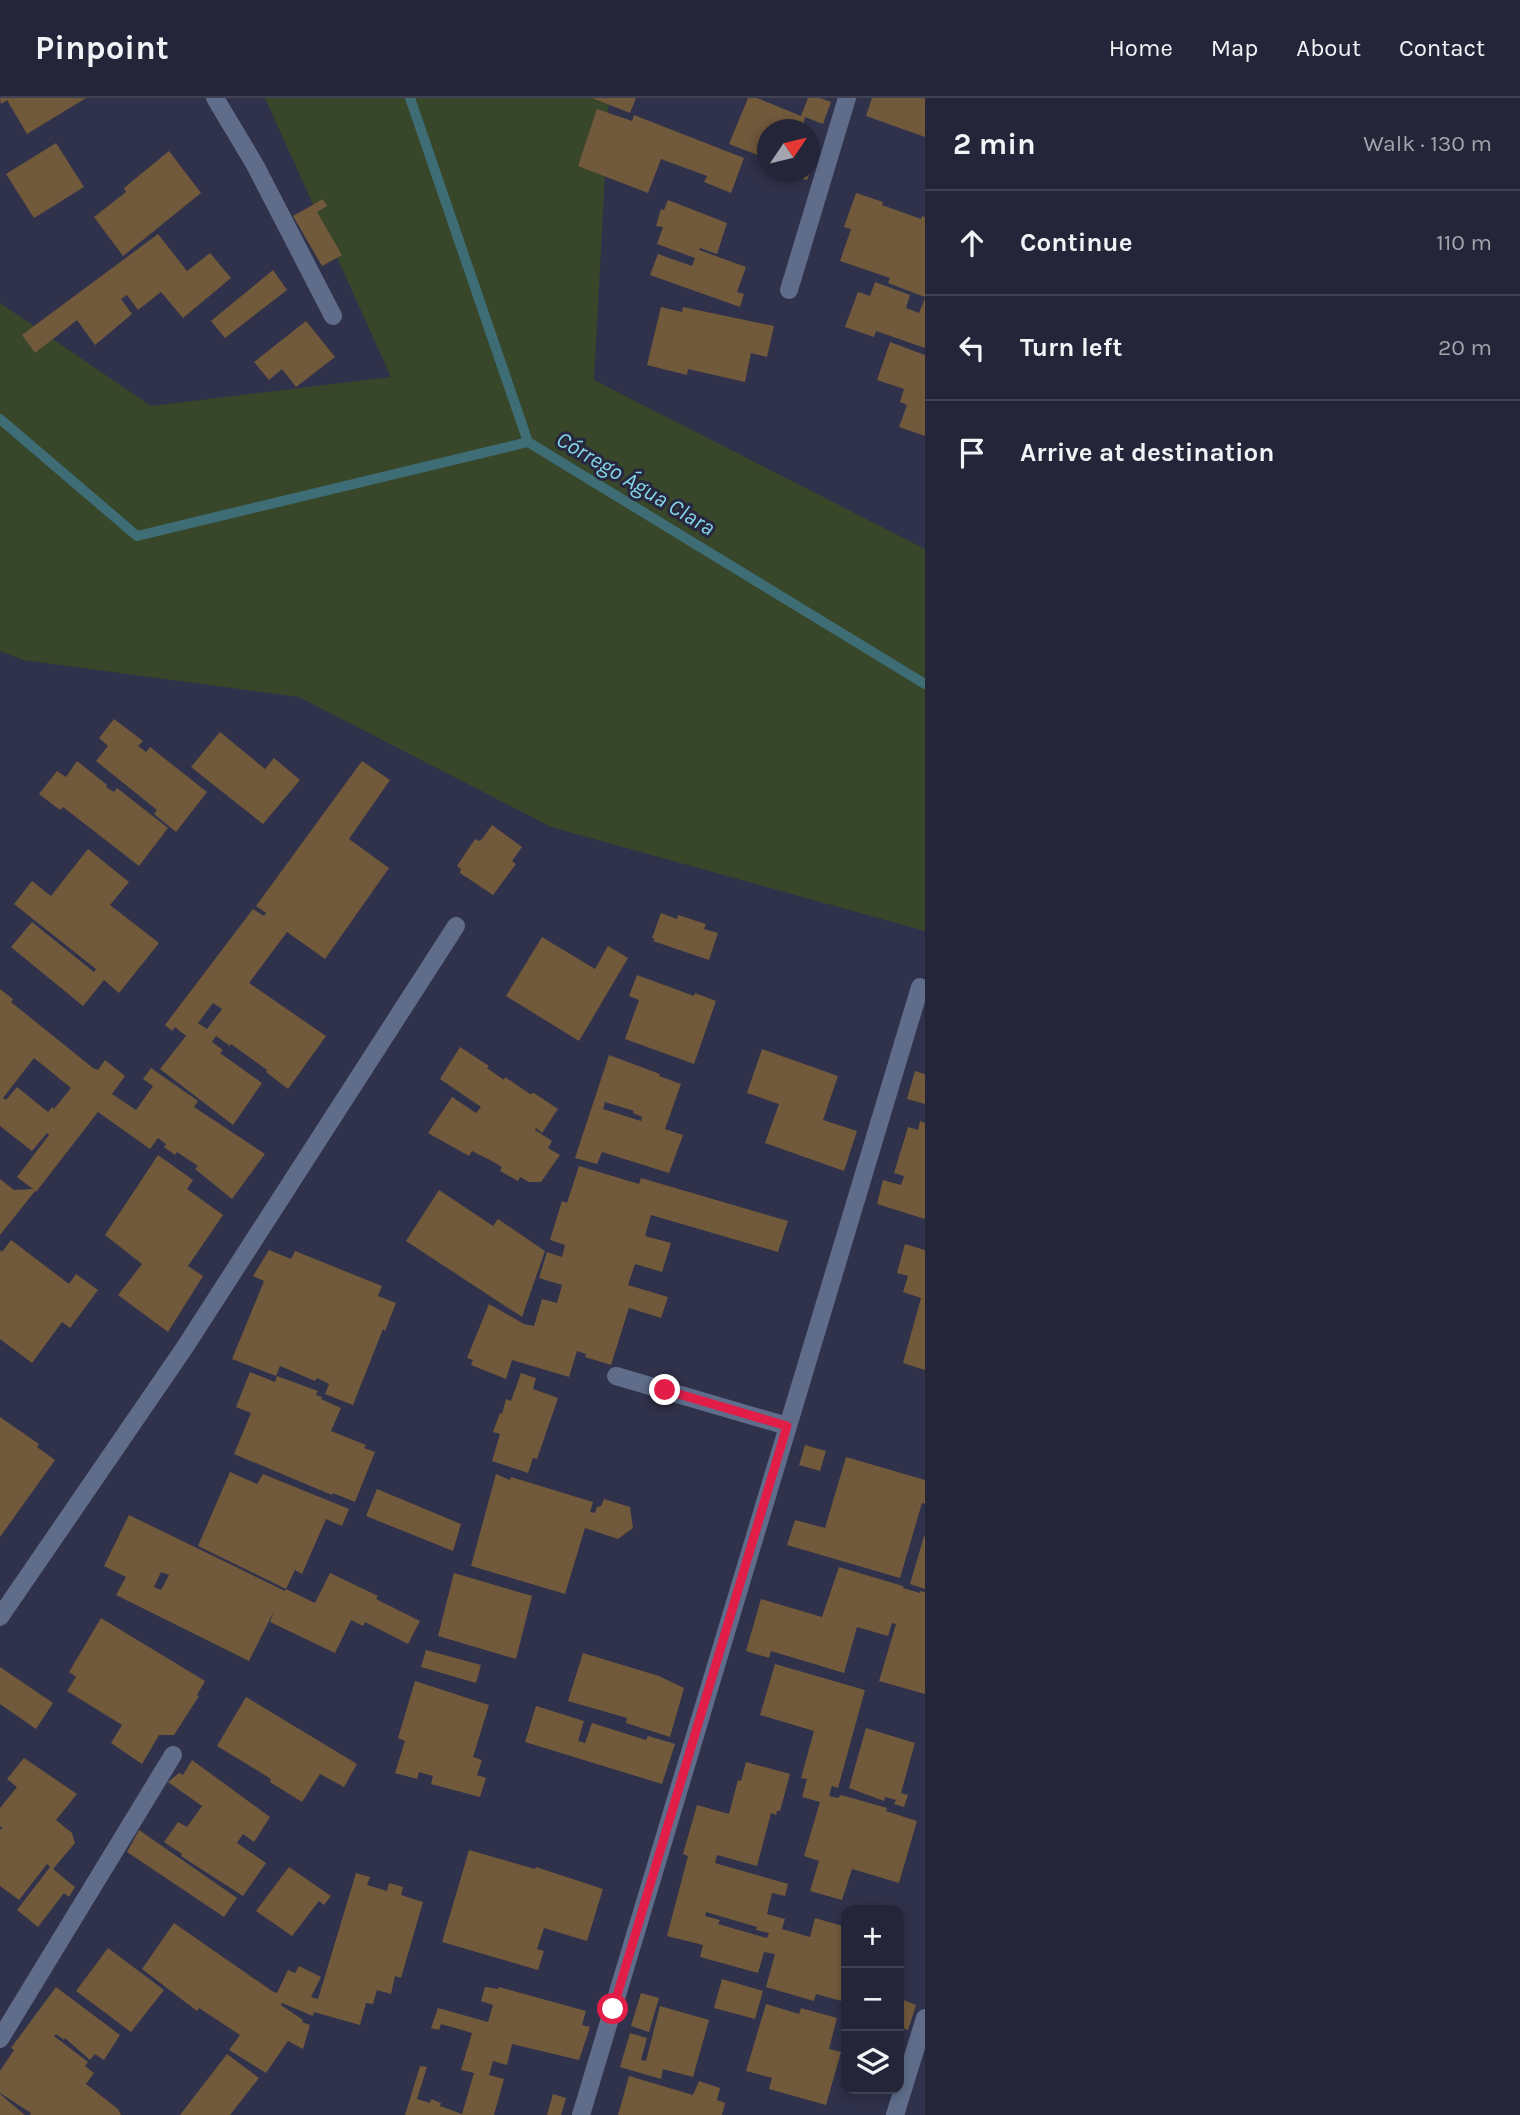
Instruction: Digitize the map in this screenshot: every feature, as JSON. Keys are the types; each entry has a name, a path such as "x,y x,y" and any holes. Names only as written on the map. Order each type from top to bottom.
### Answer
{"street":[{"path":"215,98 255,165 333,316"},
{"path":"789,290 847,98"},
{"path":"0,1617 185,1347 456,926"},
{"path":"581,2115 920,987"},
{"path":"616,1376 787,1426"},
{"path":"0,2039 173,1755"},
{"path":"895,2115 925,2018"}],"green space":[{"path":"265,98 609,98 594,380 925,549 925,931 551,827 299,697 23,660 0,651 0,303 151,406 391,377"}],"building":[{"path":"0,98 86,98 27,134 7,100 1,104"},
{"path":"592,98 636,98 630,113"},
{"path":"748,98 757,98 801,116 808,98 831,102 823,124 820,119 805,117 757,119 757,155 729,144"},
{"path":"872,98 925,98 925,137 866,116"},
{"path":"597,109 632,121 634,115 744,158 731,193 704,182 707,176 661,159 648,193 578,166"},
{"path":"56,143 84,187 34,218 6,174"},
{"path":"169,151 201,193 123,256 94,217 126,192 124,188"},
{"path":"856,193 921,219 922,216 925,217 925,297 888,283 890,278 840,261 851,229 844,227"},
{"path":"323,199 327,206 317,212 342,255 322,266 293,216"},
{"path":"668,200 727,223 717,254 700,248 699,250 746,267 737,292 744,294 740,307 650,275 658,254 692,266 695,258 657,244 663,227 656,226 661,209 664,210"},
{"path":"158,234 187,271 210,253 231,278 183,318 161,292 138,310 127,295 121,299 132,314 95,345 77,320 35,353 22,335"},
{"path":"273,270 287,290 225,338 211,321"},
{"path":"875,282 910,295 906,308 919,313 925,298 925,348 876,331 874,337 845,327 858,292 870,296"},
{"path":"661,307 682,312 683,307 774,326 767,357 751,353 745,382 688,369 687,375 647,365"},
{"path":"306,321 335,357 296,387 282,369 269,380 254,362"},
{"path":"890,342 925,355 925,436 899,427 907,405 900,402 904,389 877,380"},
{"path":"114,719 143,741 138,746 146,752 150,747 207,792 176,832 154,814 157,810 96,761 108,746 99,738"},
{"path":"220,732 265,769 274,758 300,780 263,824 191,767"},
{"path":"77,761 107,785 106,787 114,792 117,788 168,828 139,866 63,807 60,810 39,794 57,771 66,777"},
{"path":"362,761 390,780 349,839 389,868 325,959 287,932 249,983 326,1036 288,1089 231,1044 230,1046 216,1036 212,1042 223,1050 220,1053 262,1083 233,1125 160,1069 186,1036 175,1027 172,1031 165,1025 253,909 264,916 266,913 256,906","holes":["213,1003 222,1009 207,1029 198,1023"]},
{"path":"492,825 522,847 512,861 516,864 493,895 460,873 461,869 457,866 475,839 482,839"},
{"path":"88,849 129,882 110,905 159,943 119,993 104,980 83,1006 11,947 32,922 94,972 96,969 14,904 32,881 51,896"},
{"path":"661,913 706,924 704,929 718,933 709,960 653,941"},
{"path":"542,937 595,969 608,946 628,958 579,1041 506,996"},
{"path":"637,975 694,996 695,993 716,1001 694,1064 625,1039 639,1000 629,996"},
{"path":"0,989 13,999 11,1002 93,1068 98,1070 105,1060 125,1076 112,1094 136,1110 153,1086 143,1079 151,1068 198,1101 194,1107 265,1154 232,1199 195,1169 198,1166 177,1152 175,1155 164,1147 166,1144 158,1138 150,1149 98,1112 0,1235 0,1179 14,1190 33,1189 17,1177 49,1135 47,1133 32,1151 0,1126","holes":["34,1058 71,1088 54,1109 52,1107 48,1112 17,1087 6,1100 3,1098"]},
{"path":"460,1047 489,1066 487,1068 504,1080 505,1077 558,1109 542,1133 536,1128 535,1130 552,1141 548,1148 560,1155 541,1182 529,1182 520,1177 518,1181 500,1171 502,1167 490,1160 472,1151 469,1156 428,1133 452,1097 476,1113 481,1107 440,1079"},
{"path":"762,1049 838,1076 823,1120 857,1131 844,1171 765,1143 779,1104 747,1093"},
{"path":"609,1055 681,1084 665,1129 683,1135 669,1173 602,1152 597,1164 575,1158","holes":["605,1102 634,1111 633,1113 642,1117 641,1121 603,1109"]},
{"path":"915,1071 925,1074 925,1104 907,1099"},
{"path":"920,1121 925,1123 925,1219 877,1204 883,1180 901,1185 904,1176 894,1173 908,1127 918,1130"},
{"path":"158,1155 193,1180 187,1189 223,1215 188,1266 203,1276 168,1332 118,1295 142,1264 105,1235"},
{"path":"579,1166 639,1184 641,1178 788,1221 778,1252 651,1215 645,1236 671,1243 662,1272 635,1264 628,1285 668,1297 661,1318 629,1308 611,1365 585,1357 586,1354 577,1351 569,1377 512,1360 506,1379 471,1365 473,1360 467,1358 489,1304 524,1324 534,1326 542,1299 557,1303 562,1285 539,1278 547,1252 562,1257 565,1245 550,1240 562,1201 567,1203"},
{"path":"439,1190 493,1226 498,1219 545,1251 522,1317 406,1241"},
{"path":"11,1240 69,1284 76,1274 98,1290 70,1328 62,1322 32,1363 0,1339 0,1250 2,1252"},
{"path":"905,1244 925,1250 925,1370 903,1363 921,1298 903,1292 908,1276 897,1273"},
{"path":"269,1250 291,1259 295,1251 382,1286 378,1296 396,1303 353,1405 325,1394 329,1384 317,1378 315,1381 280,1366 276,1376 232,1359 264,1281 253,1276"},
{"path":"250,1372 275,1382 277,1376 318,1391 316,1395 322,1397 321,1399 341,1408 331,1431 366,1445 364,1448 375,1452 355,1502 234,1454 251,1413 236,1407"},
{"path":"521,1373 536,1378 533,1389 558,1398 537,1459 533,1458 528,1473 492,1461 500,1434 493,1432 506,1399 511,1401"},
{"path":"0,1417 39,1444 37,1447 55,1460 0,1537"},
{"path":"805,1445 826,1451 820,1471 799,1465"},
{"path":"846,1457 925,1480 925,1504 922,1503 900,1578 787,1545 795,1520 825,1528"},
{"path":"230,1472 257,1484 263,1474 349,1509 342,1526 326,1519 302,1574 295,1570 286,1589 198,1546"},
{"path":"496,1474 593,1502 590,1512 595,1513 604,1499 630,1507 633,1528 618,1539 585,1528 565,1594 471,1566"},
{"path":"377,1489 461,1524 453,1551 366,1516"},
{"path":"129,1515 315,1603 330,1573 378,1596 376,1599 420,1621 408,1644 365,1622 363,1626 351,1620 335,1653 270,1622 274,1611 249,1661 116,1595 126,1577 104,1566","holes":["161,1572 169,1575 161,1590 154,1587"]},
{"path":"925,1537 925,1589 910,1584"},
{"path":"839,1567 920,1593 925,1592 925,1694 879,1681 896,1624 892,1623 888,1636 857,1627 844,1673 771,1651 769,1658 746,1651 761,1599 822,1617"},
{"path":"454,1573 532,1596 516,1659 438,1636"},
{"path":"101,1618 205,1681 197,1695 199,1696 174,1735 159,1735 142,1764 111,1743 122,1725 67,1691 76,1677 69,1672"},
{"path":"426,1650 481,1665 476,1683 421,1667"},
{"path":"583,1653 659,1676 684,1688 670,1737 626,1723 627,1718 568,1701"},
{"path":"775,1664 865,1690 838,1788 832,1786 829,1796 838,1798 841,1795 887,1808 886,1811 917,1821 899,1883 852,1869 842,1900 810,1891 819,1861 804,1856 820,1802 802,1797 807,1779 801,1778 814,1731 760,1715"},
{"path":"0,1667 53,1703 36,1729 0,1704"},
{"path":"415,1681 489,1705 473,1757 482,1760 477,1775 486,1778 480,1797 431,1784 433,1776 419,1772 417,1779 395,1773 405,1741 398,1738"},
{"path":"246,1697 357,1764 344,1787 320,1774 302,1802 270,1782 271,1779 217,1746"},
{"path":"536,1706 584,1721 578,1741 585,1743 592,1723 646,1740 648,1736 675,1744 662,1784 525,1742"},
{"path":"866,1728 915,1743 901,1793 908,1795 904,1807 894,1804 896,1800 885,1797 884,1801 849,1788"},
{"path":"24,1758 77,1794 56,1820 72,1833 75,1843 53,1869 75,1887 69,1897 64,1893 38,1927 17,1910 50,1867 47,1864 19,1900 0,1886 0,1829 3,1829 0,1826 0,1808 17,1787 7,1779"},
{"path":"192,1760 270,1817 254,1842 243,1834 237,1843 266,1863 243,1896 164,1842 178,1822 187,1827 202,1806 168,1782 179,1773 183,1775"},
{"path":"746,1762 790,1774 780,1811 777,1811 776,1815 771,1813 757,1866 717,1855 715,1863 788,1884 785,1896 772,1893 767,1914 785,1919 782,1929 810,1937 815,1918 841,1926 841,2001 816,1994 814,2001 766,1987 775,1954 764,1952 758,1973 700,1957 703,1945 667,1936 688,1856 683,1854 697,1805 729,1814 738,1780 741,1781","holes":["706,1912 757,1927 756,1930 769,1933 767,1938 718,1924 720,1920 705,1916"]},
{"path":"139,1830 237,1898 224,1917 127,1852"},
{"path":"469,1850 535,1869 536,1867 603,1889 587,1941 544,1928 537,1949 544,1951 538,1970 442,1942"},
{"path":"289,1867 331,1896 324,1905 319,1901 292,1936 256,1911"},
{"path":"356,1873 370,1877 367,1885 387,1891 389,1883 403,1887 401,1895 423,1902 401,1978 395,1976 391,1994 377,1990 373,2004 366,2003 360,2025 314,2012 313,2016 282,2003 281,2005 303,2020 302,2022 310,2025 303,2049 288,2041 266,2073 229,2050 240,2035 199,2008 197,2011 142,1969 174,1923 277,1993 288,1970 295,1973 299,1966 321,1977 311,1997 318,1999"},
{"path":"108,1948 164,1990 131,2032 76,1991"},
{"path":"722,1979 763,1991 755,2019 714,2008"},
{"path":"56,1987 120,2035 104,2060 95,2054 90,2060 65,2038 64,2040 56,2034 54,2036 88,2062 85,2066 94,2073 86,2084 118,2109 121,2115 30,2115 31,2113 0,2093 0,2071 14,2050 11,2048"},
{"path":"485,1987 499,1987 586,2011 582,2025 590,2027 579,2060 512,2044 507,2065 493,2061 489,2075 504,2079 494,2115 405,2115 420,2066 427,2067 417,2099 430,2103 431,2099 441,2103 440,2106 462,2114 474,2073 461,2070 472,2033 441,2024 439,2030 431,2028 438,2008 488,2022 493,2005 481,2001"},
{"path":"641,1993 659,1998 649,2032 631,2026"},
{"path":"904,2000 916,2005 908,2030 904,2029"},
{"path":"766,2004 799,2014 801,2008 837,2018 829,2049 841,2052 826,2105 769,2089 772,2078 746,2071"},
{"path":"660,2006 709,2020 693,2077 663,2069 661,2079 620,2067 630,2033 647,2038 641,2060 646,2061"},
{"path":"227,2054 259,2078 230,2115 180,2115"},
{"path":"629,2076 693,2095 699,2081 720,2088 717,2100 725,2103 722,2115 618,2115"},
{"path":"0,2094 25,2115 0,2115"},
{"path":"553,2094 566,2098 561,2115 547,2115"}],"waterway":[{"name":"Córrego Água Clara","path":"410,98 528,442 925,684"},
{"path":"0,419 137,536 528,442"}],"route":[{"path":"613,2009 787,1426 665,1390"}]}
